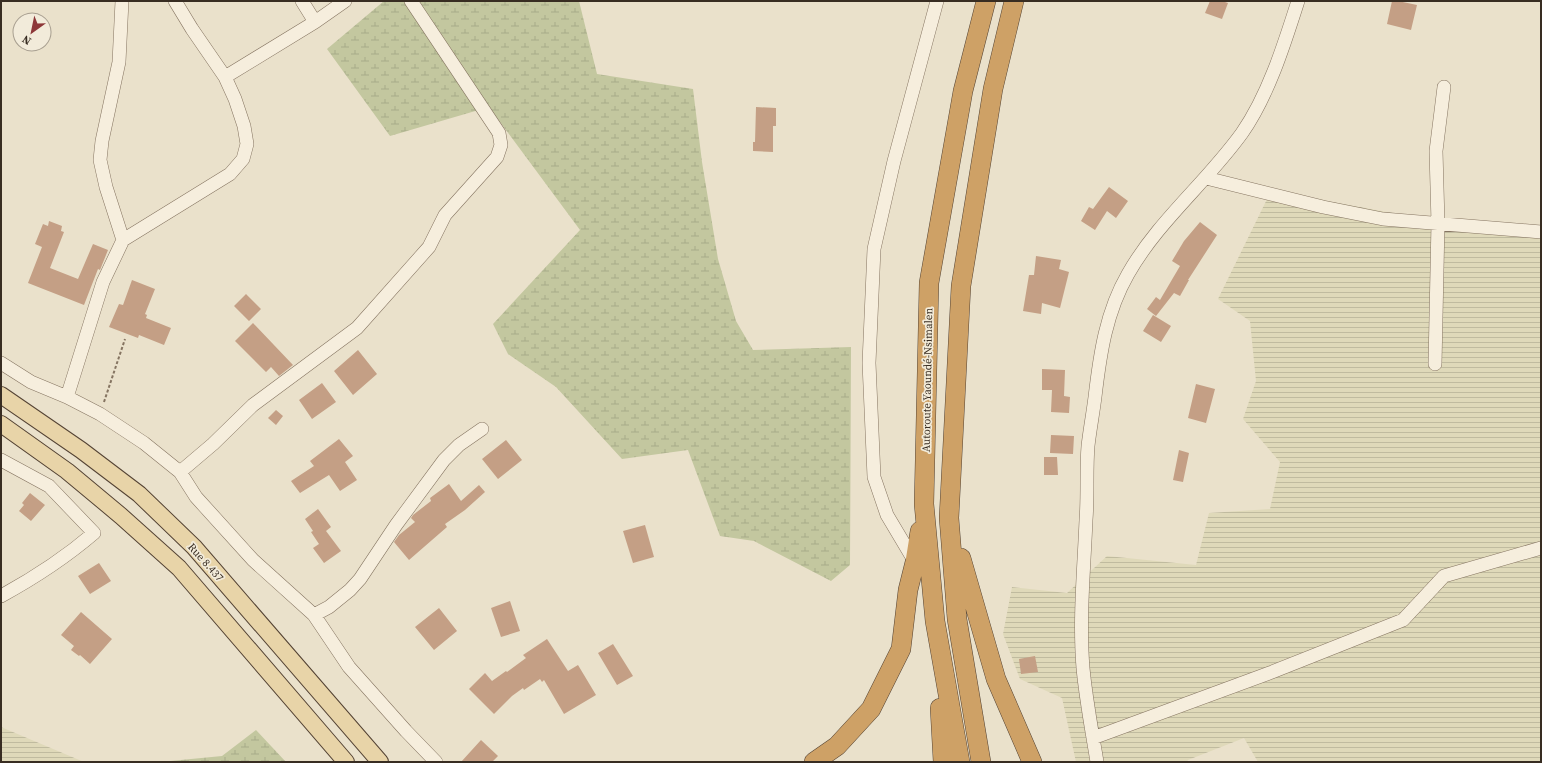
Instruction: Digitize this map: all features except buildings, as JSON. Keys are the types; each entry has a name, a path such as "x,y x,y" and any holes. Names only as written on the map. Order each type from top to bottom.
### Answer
{"highway":[{"name":"Autoroute Yaoundé-Nsimalen","path":"960,762 935,621 924,504 929,283 963,92 986,1"},
{"path":"981,762 957,619 949,518 960,286 993,89 1014,1"},
{"path":"814,762 837,746 871,709 900,649 908,590 915,562 924,504"},
{"path":"949,518 996,680 1032,762"},
{"path":"957,619 994,762"},
{"path":"935,621 943,762"}],"main road":[{"name":"Rue 8.437","path":"1,395 81,450 139,494 194,547 380,762"},
{"path":"1,424 67,471 121,516 179,568 346,762"}],"street":[{"path":"122,1 119,62 102,141 100,160 106,188 123,240"},
{"path":"67,397 103,282 123,240 230,174 243,159 247,144 244,126 235,99 225,77 175,1"},
{"path":"302,1 315,22"},
{"path":"225,77 315,22 345,1"},
{"path":"180,472 218,439 253,405 357,328 429,247 445,215 497,157 501,145 499,133 411,1"},
{"path":"915,562 887,515 874,477 869,363 874,249 894,161 937,1"},
{"path":"1097,762 1083,668 1082,615 1088,447 1100,356 1110,313 1128,275 1145,248 1175,210 1206,178 1242,133 1260,102 1289,30 1298,1"},
{"path":"1435,364 1438,223 1436,152 1444,87"},
{"path":"1206,178 1330,209 1383,218 1541,232"},
{"path":"1,363 31,382 67,397 100,414 144,443 180,472 196,496 253,560 314,616 349,667 436,762"},
{"path":"314,616 329,607 350,590 360,579 396,525 444,460 459,445 482,429"},
{"path":"1,460 49,486 94,533 80,545 24,583 1,596"},
{"path":"1093,738 1272,672 1403,620 1444,576 1541,548"}],"path":[{"path":"100,414 125,339"}],"shaded area":[{"path":"1271,191 1448,223 1541,231 1541,762 1258,762 1244,738 1188,760 1187,762 1076,762 1062,698 1020,679 1003,634 1012,587 1067,593 1107,556 1196,565 1209,513 1270,509 1280,462 1243,419 1256,381 1250,321 1218,299"},
{"path":"1,727 84,762 1,762"}],"green space":[{"path":"384,1 579,1 597,74 693,89 702,162 718,259 736,321 753,350 851,347 850,565 831,581 754,541 720,536 688,450 622,459 556,387 508,354 493,324 580,230 489,107 390,136 327,49"},
{"path":"256,730 286,762 160,762 222,756"}]}
